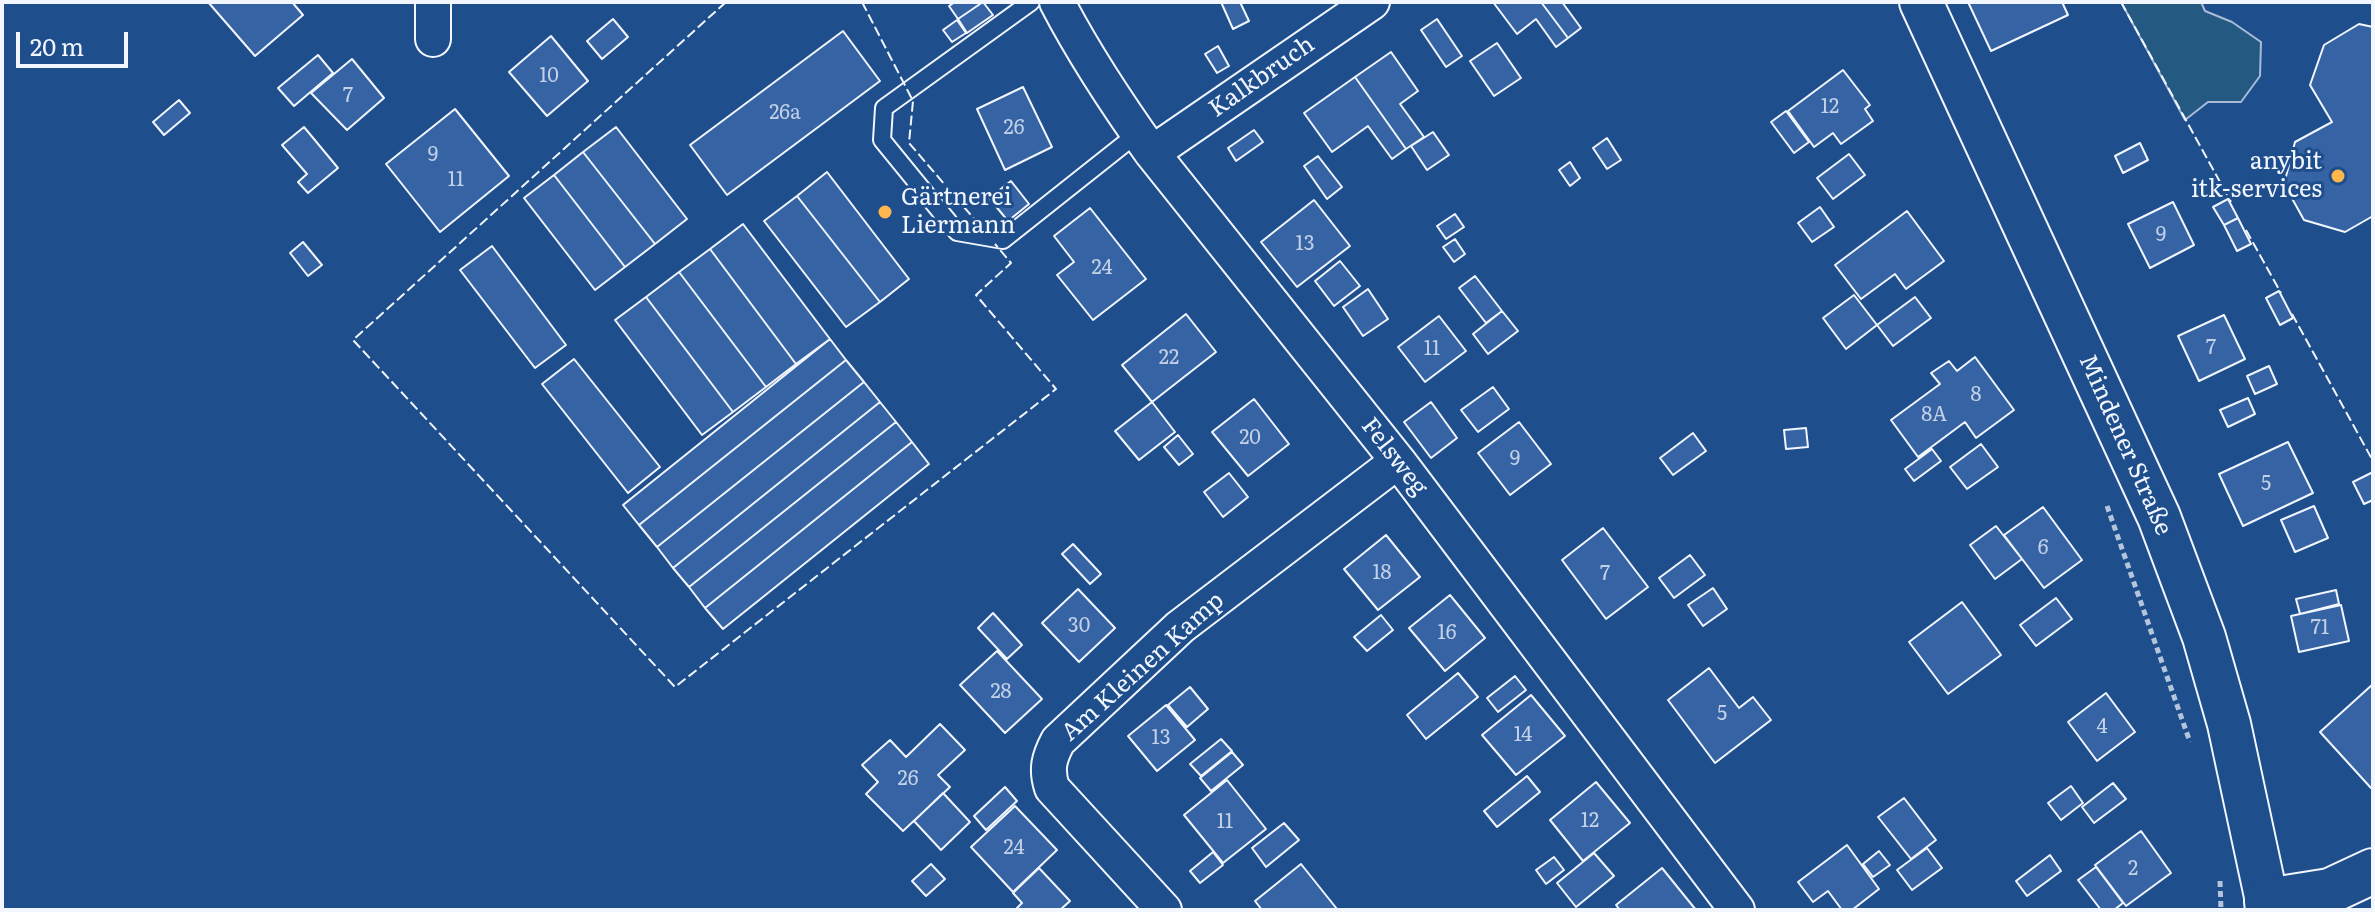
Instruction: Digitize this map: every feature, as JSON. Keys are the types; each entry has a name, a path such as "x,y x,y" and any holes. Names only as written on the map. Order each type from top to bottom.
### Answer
{"main road":[{"path":"2268,906 2330,891 2373,871"}],"street":[{"path":"433,2 433,39"},
{"name":"Felsweg","path":"1057,2 1107,89 1145,143 1398,461 1737,910"},
{"name":"Kalkbruch","path":"1145,143 1372,2"},
{"name":"Mindener Straße","path":"1921,2 2159,517 2204,637 2229,724 2268,906"},
{"name":"Am Kleinen Kamp","path":"1164,910 1052,788 1047,772 1058,741 1180,627 1398,461"}],"lane":[{"path":"1031,2 884,108 882,140 957,232 1003,240 1145,143"}],"path":[{"path":"2106,504 2191,746"},
{"path":"2219,875 2221,910"}],"shaded area":[{"path":"2121,2 2201,2 2205,11 2232,22 2261,42 2260,76 2241,102 2208,102 2185,120"}],"building":[{"path":"208,2 292,2 303,15 255,56"},
{"path":"955,2 983,2 958,19 949,6"},
{"path":"983,2 993,15 967,33 958,19"},
{"path":"1221,2 1240,2 1249,21 1233,29"},
{"path":"1493,2 1541,2 1568,38 1556,47 1536,19 1517,34"},
{"path":"1541,2 1562,2 1581,28 1568,38"},
{"path":"1968,2 2062,2 2068,15 1991,51"},
{"path":"613,19 628,37 602,59 587,41"},
{"path":"1437,19 1462,56 1446,67 1421,30"},
{"path":"957,20 966,33 952,42 943,30"},
{"path":"2359,24 2373,27 2373,216 2345,232 2304,220 2284,184 2295,142 2332,122 2310,85 2324,45"},
{"path":"843,31 880,81 727,195 690,145"},
{"path":"551,36 588,81 547,116 509,72"},
{"path":"1497,43 1521,78 1494,96 1470,61"},
{"path":"1218,46 1229,66 1217,73 1205,54"},
{"path":"1391,52 1418,91 1400,104 1424,137 1406,149 1355,77"},
{"path":"318,55 333,73 294,106 278,88"},
{"path":"352,59 384,98 347,130 311,93"},
{"path":"1843,70 1870,105 1865,109 1873,121 1841,144 1833,133 1814,147 1788,111"},
{"path":"1355,77 1406,149 1392,159 1368,126 1332,152 1304,113"},
{"path":"1023,87 1052,147 1005,170 977,109"},
{"path":"179,100 190,113 164,135 153,122"},
{"path":"455,109 509,176 440,232 386,164"},
{"path":"1786,111 1809,142 1794,153 1771,122"},
{"path":"304,127 338,168 308,193 298,182 307,174 282,145"},
{"path":"616,127 687,219 655,244 583,152"},
{"path":"1254,130 1263,142 1236,161 1228,148"},
{"path":"1433,132 1449,155 1427,170 1411,146"},
{"path":"1607,138 1621,160 1607,169 1593,148"},
{"path":"2140,143 2148,160 2123,173 2115,156"},
{"path":"583,152 655,244 625,267 554,175"},
{"path":"1849,154 1865,175 1833,199 1817,178"},
{"path":"1318,156 1342,187 1327,199 1304,166"},
{"path":"1570,162 1580,178 1570,186 1559,170"},
{"path":"827,172 909,279 880,302 797,196"},
{"path":"554,175 625,267 595,290 524,198"},
{"path":"1011,181 1029,204 1008,221 989,198"},
{"path":"797,196 880,302 846,327 764,221"},
{"path":"2228,199 2238,218 2224,225 2213,207"},
{"path":"1314,200 1350,246 1297,287 1261,242"},
{"path":"2173,202 2194,245 2150,268 2128,224"},
{"path":"1820,207 1834,227 1812,242 1798,223"},
{"path":"1090,208 1146,279 1093,320 1057,275 1074,262 1054,236"},
{"path":"1907,211 1944,261 1906,289 1895,274 1861,299 1835,265"},
{"path":"1455,214 1464,227 1446,239 1437,226"},
{"path":"2238,218 2251,244 2237,251 2224,225"},
{"path":"743,224 830,339 796,364 710,249"},
{"path":"1455,239 1465,254 1454,262 1443,247"},
{"path":"303,242 322,265 308,276 290,253"},
{"path":"492,246 566,345 535,368 460,270"},
{"path":"710,249 796,364 766,387 679,272"},
{"path":"1340,261 1360,286 1334,306 1315,281"},
{"path":"679,272 766,387 733,412 646,297"},
{"path":"1475,276 1502,311 1486,323 1459,288"},
{"path":"1368,289 1388,319 1363,336 1343,307"},
{"path":"2279,291 2293,318 2280,325 2266,298"},
{"path":"1854,295 1877,325 1846,349 1823,318"},
{"path":"646,297 733,412 702,435 615,320"},
{"path":"1915,297 1931,318 1893,346 1877,325"},
{"path":"1502,311 1518,331 1488,354 1473,334"},
{"path":"1186,314 1216,352 1152,402 1122,365"},
{"path":"2224,315 2245,359 2199,381 2178,336"},
{"path":"1439,316 1466,351 1425,382 1398,347"},
{"path":"830,339 846,360 639,525 623,505"},
{"path":"1975,357 2014,410 1976,438 1965,422 1918,457 1891,420 1940,384 1931,373 1949,361 1957,371"},
{"path":"574,359 660,467 628,493 542,384"},
{"path":"846,360 864,382 657,547 639,525"},
{"path":"2269,366 2277,384 2255,394 2247,376"},
{"path":"864,382 880,402 673,568 657,547"},
{"path":"1493,387 1509,409 1478,432 1461,410"},
{"path":"2248,398 2255,414 2228,427 2220,410"},
{"path":"1254,399 1289,444 1248,476 1212,432"},
{"path":"880,402 896,422 689,587 673,568"},
{"path":"1152,402 1175,432 1139,460 1115,431"},
{"path":"1431,402 1457,438 1431,458 1404,422"},
{"path":"896,422 912,442 705,608 689,587"},
{"path":"1519,422 1551,464 1510,495 1478,453"},
{"path":"1806,428 1808,447 1786,449 1784,430"},
{"path":"1693,433 1706,451 1673,475 1660,458"},
{"path":"1178,435 1193,454 1179,465 1164,447"},
{"path":"912,442 929,464 723,629 705,608"},
{"path":"2288,442 2313,493 2243,526 2219,474"},
{"path":"1981,444 1998,467 1967,489 1950,467"},
{"path":"1932,449 1941,461 1914,481 1905,469"},
{"path":"2373,472 2373,500 2364,504 2353,482"},
{"path":"1229,473 1248,497 1223,517 1204,492"},
{"path":"2314,506 2328,538 2295,552 2281,520"},
{"path":"2043,507 2082,560 2044,588 2004,535"},
{"path":"1996,526 2022,559 1995,579 1970,545"},
{"path":"1603,528 1648,587 1606,619 1562,560"},
{"path":"1386,535 1420,577 1378,610 1344,569"},
{"path":"1073,544 1101,574 1090,584 1062,554"},
{"path":"1690,555 1705,575 1674,598 1659,578"},
{"path":"1713,588 1727,609 1703,626 1688,605"},
{"path":"1078,589 1115,628 1079,662 1042,623"},
{"path":"2336,590 2339,604 2300,614 2296,599"},
{"path":"1450,595 1485,638 1445,671 1409,628"},
{"path":"2056,598 2072,619 2036,646 2020,625"},
{"path":"1962,602 2001,655 1948,694 1909,642"},
{"path":"2341,605 2349,641 2299,652 2291,616"},
{"path":"993,613 1022,645 1007,659 978,628"},
{"path":"1381,615 1393,630 1367,651 1354,637"},
{"path":"997,651 1042,699 1005,733 960,685"},
{"path":"1709,668 1739,708 1753,697 1771,720 1715,763 1668,700"},
{"path":"1458,673 1478,697 1426,739 1407,715"},
{"path":"1515,676 1526,690 1498,712 1487,698"},
{"path":"2373,684 2373,787 2371,788 2320,732"},
{"path":"1190,687 1208,709 1187,727 1168,705"},
{"path":"2106,693 2135,732 2097,761 2068,722"},
{"path":"1531,695 1565,736 1516,775 1482,735"},
{"path":"1166,705 1195,740 1157,771 1128,736"},
{"path":"940,724 965,750 938,775 950,787 903,831 866,794 878,782 862,765 890,740 906,757"},
{"path":"1221,739 1232,751 1201,776 1190,764"},
{"path":"1232,752 1243,765 1211,791 1200,778"},
{"path":"1527,776 1540,792 1497,827 1484,811"},
{"path":"1227,780 1266,829 1223,863 1184,815"},
{"path":"1596,782 1630,823 1583,861 1550,820"},
{"path":"2113,783 2126,799 2094,823 2082,807"},
{"path":"2071,786 2083,803 2061,820 2048,803"},
{"path":"1005,787 1017,801 986,830 974,816"},
{"path":"943,793 970,822 941,850 914,821"},
{"path":"1904,798 1936,840 1911,859 1878,817"},
{"path":"1015,806 1057,850 1013,892 971,847"},
{"path":"1284,823 1299,840 1266,867 1252,848"},
{"path":"2141,831 2171,873 2126,906 2095,865"},
{"path":"1847,845 1879,889 1852,910 1842,910 1828,891 1813,902 1798,882"},
{"path":"1927,848 1942,868 1912,890 1897,870"},
{"path":"1879,851 1890,865 1873,877 1863,864"},
{"path":"1213,852 1223,865 1200,883 1190,871"},
{"path":"1594,853 1614,876 1576,907 1557,883"},
{"path":"2050,855 2061,871 2027,896 2016,881"},
{"path":"1554,857 1564,870 1546,884 1536,870"},
{"path":"931,864 945,879 926,896 912,881"},
{"path":"1301,864 1337,909 1262,910 1255,901"},
{"path":"2096,867 2123,903 2114,910 2101,910 2078,880"},
{"path":"1039,868 1070,901 1060,910 1015,910 1022,903 1013,893"},
{"path":"1662,868 1696,910 1620,910 1616,905"}],"fence":[{"path":"726,2 353,340 675,687 1056,389 976,295 1011,263 995,244"},
{"path":"862,2 913,101 909,143 988,235"},
{"path":"2121,2 2231,202"},
{"path":"2246,230 2281,293"},
{"path":"2292,314 2373,461"}],"place":[{"name":"anybit itk-services","path":"2338,176"},
{"name":"Gärtnerei Liermann","path":"885,212"}]}
